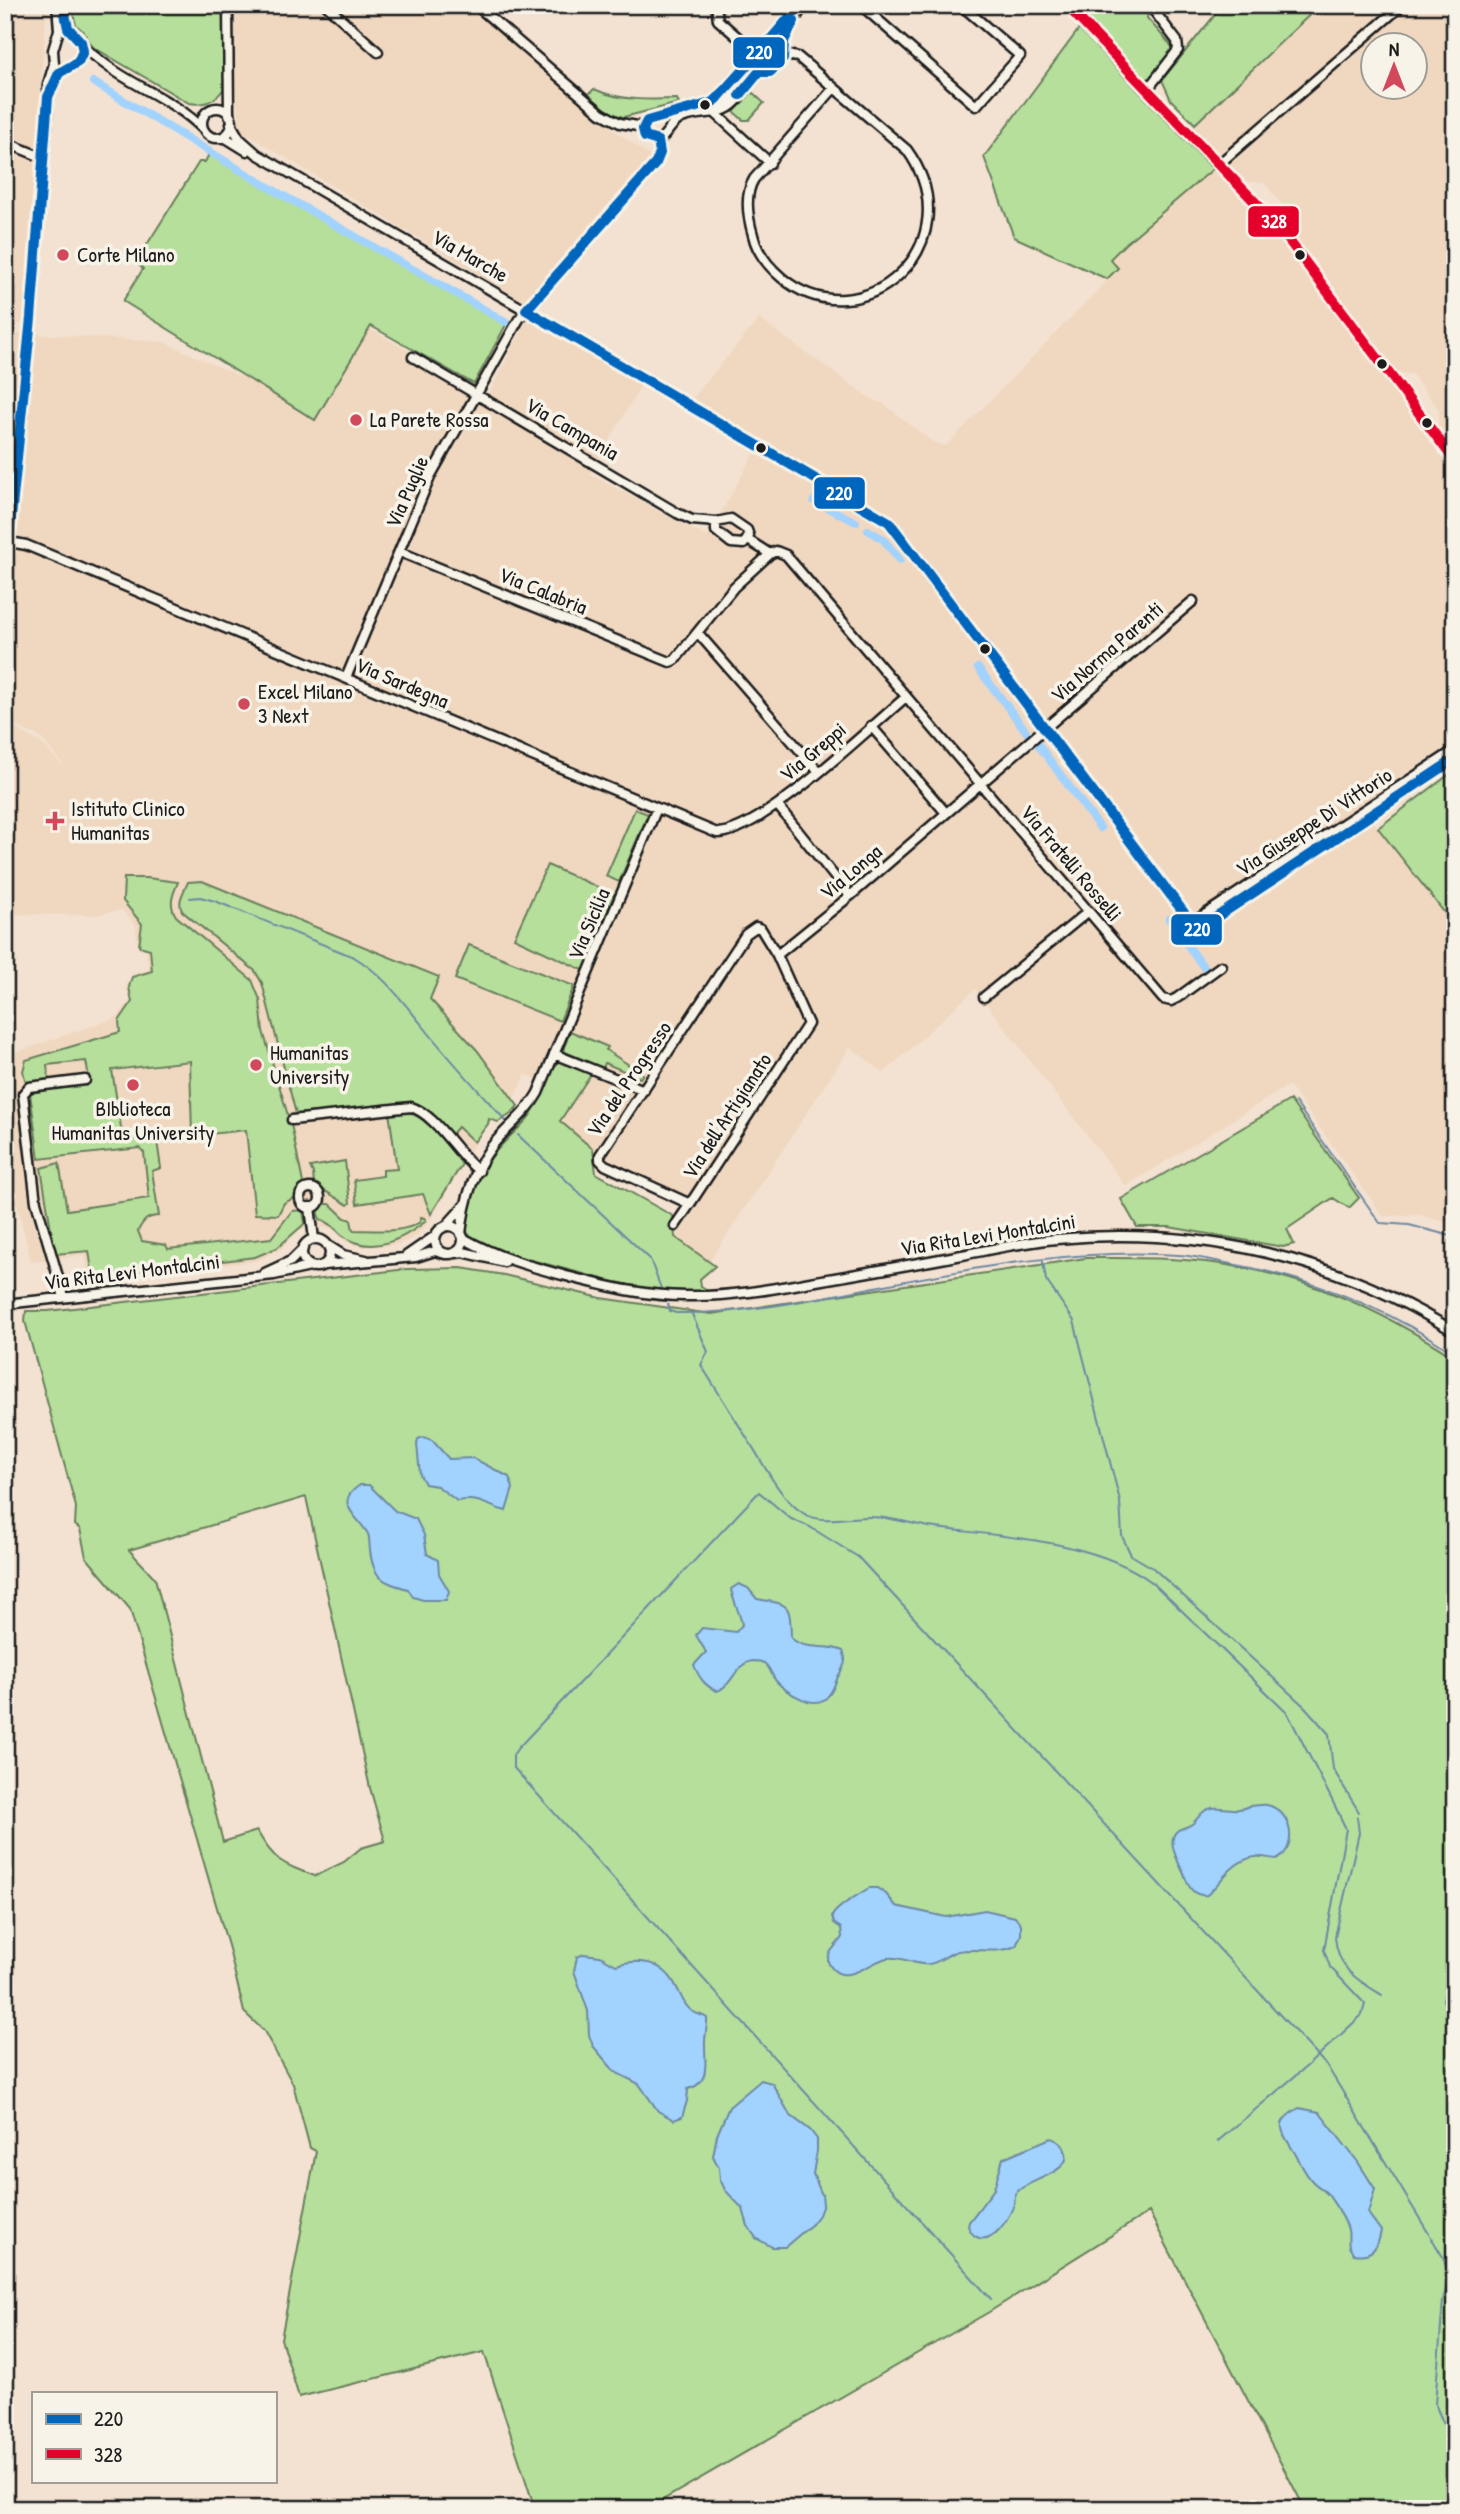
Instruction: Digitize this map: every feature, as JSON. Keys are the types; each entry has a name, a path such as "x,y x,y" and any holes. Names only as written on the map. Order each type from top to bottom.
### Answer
{"main road":[{"path":"1066,5 1278,226 1455,461"}],"street":[{"path":"5,580 44,158 48,84 54,66 53,49 59,30 57,5"},
{"path":"63,5 68,28 88,52 113,70 180,109 210,136 219,138 228,133 230,120 228,5"},
{"path":"326,5 378,52"},
{"path":"476,5 601,113 612,120 643,127"},
{"path":"716,5 718,20 755,55 755,68 764,73 771,71 784,51 785,35 802,5"},
{"path":"760,72 733,105 714,112 681,118 666,130 663,138 658,141 649,140 643,132 649,119 711,103 802,5"},
{"path":"861,5 975,106 1020,56 961,5"},
{"path":"1219,164 1402,5"},
{"path":"1147,90 1178,50 1177,41 1154,12"},
{"path":"55,42 65,35 79,41"},
{"path":"771,40 784,51 798,57 907,150 918,165 925,182 929,207 926,234 917,253 892,281 877,290 841,298 822,297 805,292 774,272 762,257 749,223 748,188 834,88"},
{"path":"48,97 59,73 75,64 83,55 79,41"},
{"path":"54,57 62,65 89,61 113,70"},
{"path":"203,129 202,120 209,111 219,105 229,90"},
{"path":"180,109 221,109 239,138 257,154"},
{"path":"714,112 770,163"},
{"path":"659,118 664,122 666,130"},
{"name":"Via Marche","path":"219,138 226,138 257,154 331,196 881,517 894,528 1194,927"},
{"name":"Via Puglie","path":"346,678 431,475 476,394 526,310 656,163 660,153 658,141"},
{"path":"5,142 44,158"},
{"name":"Via Campania","path":"413,357 677,513 692,520 716,522 731,519 737,522 747,530 748,540"},
{"name":"Via Campania","path":"716,522 716,531 726,541 738,545 748,540"},
{"name":"Via Campania","path":"748,540 770,554 776,551 786,555 906,697"},
{"name":"Via Sardegna","path":"8,547 26,545 717,833 730,833 778,806"},
{"name":"Via Calabria","path":"400,552 673,662 698,634"},
{"path":"770,554 734,587 698,634 818,771"},
{"name":"Via Norma Parenti","path":"946,813 1193,601"},
{"name":"Via Greppi","path":"778,806 906,697"},
{"name":"Via Fratelli Rosselli","path":"906,697 1160,995 1167,1000 1177,998 1222,966"},
{"path":"871,726 946,813"},
{"name":"Via Giuseppe Di Vittorio","path":"1194,927 1362,816 1455,750"},
{"name":"Via Giuseppe Di Vittorio","path":"1362,816 1455,759"},
{"path":"778,806 850,897"},
{"name":"Via Sicilia","path":"464,1206 492,1146 532,1104 657,808"},
{"name":"Via Longa","path":"777,955 850,897 946,813"},
{"path":"984,997 1088,911"},
{"name":"Via del Progresso","path":"690,1204 605,1165 600,1160 603,1149 746,934 756,927 761,929 777,955"},
{"name":"Via dell'Artigianato","path":"675,1226 808,1024 777,955"},
{"path":"554,1054 644,1090"},
{"path":"64,1297 36,1202 23,1094 29,1087 85,1080"},
{"path":"292,1120 411,1107 426,1115 469,1164 479,1171"},
{"path":"446,1227 464,1206"},
{"path":"436,1236 436,1245 450,1253 461,1247 464,1206"},
{"path":"310,1207 314,1239"},
{"name":"Via Rita Levi Montalcini","path":"403,1258 446,1227 454,1228 476,1247 514,1262 632,1292 685,1296 727,1295 1043,1241 1160,1236 1242,1247 1317,1266 1377,1290 1455,1332"},
{"name":"Via Rita Levi Montalcini","path":"262,1274 291,1261 314,1239 343,1255 372,1261"},
{"path":"324,1265 329,1258 326,1244"},
{"path":"303,1247 302,1256 310,1267"},
{"name":"Via Rita Levi Montalcini","path":"5,1304 290,1272 324,1265 416,1257 435,1251 463,1252 492,1260 514,1262"}],"shaded area":[{"path":"5,5 47,5 22,324 5,322"},
{"path":"223,5 471,5 615,131 651,157 523,301 240,130 235,84 225,87"},
{"path":"1320,5 1455,5 1455,448 1438,425 1439,410 1412,374 1397,373 1286,225 1288,212 1264,183 1242,181 1226,163 1216,172 1277,232 1455,471 1455,741 1360,804 1455,926 1455,1225 1420,1215 1383,1216 1289,1085 1126,1186 975,989 884,1073 850,1047 710,1261 675,1237 699,1202 607,1163 560,1121 545,1084 526,1074 514,1098 489,1124 467,1155 432,1218 417,1236 406,1241 394,1245 363,1247 347,1243 332,1229 313,1226 298,1230 282,1248 257,1261 89,1281 85,1255 31,1262 5,1151 5,1056 118,1017 131,999 126,988 132,974 149,970 146,949 138,949 136,926 122,910 95,915 5,914 5,726 41,743 69,772 40,737 5,721 5,632 12,590 24,464 5,457 5,332 164,342 250,381 314,420 370,329 488,396 527,319 642,384 590,474 707,537 762,440 692,399 759,319 871,399 884,404 931,441 946,446 1118,269 1110,260 1125,244 1212,169 1181,137"}],"green space":[{"path":"71,5 223,5 225,87 210,101 189,103 93,47 76,25"},
{"path":"1073,5 1150,5 1147,18 1175,50 1148,83"},
{"path":"1223,5 1320,5 1195,124 1171,100 1162,80"},
{"path":"1079,29 1213,169 1110,259 1118,268 1107,279 1014,237 984,157"},
{"path":"770,45 779,47 780,56 772,66 765,68 760,66 758,58"},
{"path":"594,89 624,98 677,99 679,103 624,117 614,115 588,95"},
{"path":"752,92 764,103 749,120 743,120 734,112"},
{"path":"209,154 507,323 474,384 371,326 315,420 123,301 143,269 136,262 199,162 205,162"},
{"path":"1455,770 1455,926 1378,828"},
{"path":"635,809 648,814 619,882 606,876"},
{"path":"547,865 614,894 585,971 514,938"},
{"path":"124,878 178,882 172,903 176,916 252,980 260,1000 263,1031 292,1129 303,1183 298,1196 284,1203 278,1215 255,1214 246,1130 192,1136 190,1061 112,1070 123,1140 165,1135 165,1140 157,1141 161,1168 152,1171 159,1216 146,1220 138,1231 142,1241 166,1245 168,1249 271,1238 292,1211 303,1210 305,1223 302,1226 277,1248 255,1257 93,1277 89,1251 55,1254 41,1168 59,1163 67,1210 149,1198 144,1153 140,1148 39,1159 30,1093 90,1083 86,1061 47,1065 49,1082 26,1083 23,1071 26,1060 120,1032 119,1021 132,1002 129,987 132,977 152,971 150,949 139,946 142,924 123,901"},
{"path":"202,881 439,977 430,999 477,1050 518,1106 498,1122 489,1119 474,1142 458,1127 451,1135 431,1113 413,1103 296,1114 262,983 255,971 182,911 181,900 188,882"},
{"path":"469,945 574,986 560,1021 455,979"},
{"path":"570,1031 608,1047 606,1050 643,1074 640,1078 605,1063 603,1068 563,1051"},
{"path":"559,1061 591,1074 560,1121 593,1149 596,1173 673,1216 675,1237 715,1266 700,1279 701,1286 706,1289 704,1292 648,1289 606,1280 520,1257 470,1240 467,1232 469,1210 481,1175 495,1153 533,1111"},
{"path":"1290,1100 1359,1198 1349,1208 1333,1198 1287,1229 1294,1244 1283,1247 1169,1227 1137,1227 1121,1199"},
{"path":"401,1110 428,1124 462,1164 431,1214 423,1194 357,1204 354,1180 383,1176 383,1170 397,1169 389,1112"},
{"path":"345,1161 350,1203 348,1205 314,1184 310,1167"},
{"path":"321,1204 330,1204 351,1220 353,1230 397,1230 413,1226 420,1222 421,1217 426,1221 391,1241 360,1244 345,1238 320,1219 316,1209"},
{"path":"1086,1258 1150,1258 1247,1268 1310,1285 1369,1309 1455,1358 1455,2509 1305,2509 1149,2212 989,2312 647,2509 535,2509 484,2352 299,2397 281,2339 316,2151 310,2148 293,2084 264,2031 244,2012 229,1949 130,1609 86,1557 80,1529 75,1525 76,1507 25,1321 26,1311 48,1311 407,1269 461,1268 504,1275 601,1298 711,1314","holes":["306,1497 370,1788 385,1841 361,1848 344,1862 315,1876 280,1860 257,1831 223,1842 155,1578 129,1550"]}],"water":[{"path":"424,1437 432,1440 449,1459 473,1458 509,1477 513,1488 506,1511 478,1501 457,1501 437,1486 425,1484 420,1475 417,1444 418,1439"},
{"path":"360,1485 369,1485 395,1511 416,1519 424,1535 427,1554 438,1560 439,1574 449,1591 446,1600 413,1597 408,1589 386,1581 377,1573 371,1560 368,1534 348,1504 348,1498"},
{"path":"739,1584 748,1588 757,1599 786,1607 789,1611 791,1638 797,1642 843,1651 843,1667 831,1692 823,1700 809,1701 794,1695 776,1681 764,1663 759,1662 753,1661 742,1666 727,1684 717,1691 700,1678 694,1665 706,1652 696,1635 702,1628 736,1632 742,1625 731,1589"},
{"path":"1267,1805 1282,1814 1287,1821 1290,1838 1285,1853 1278,1859 1258,1857 1240,1862 1207,1895 1195,1893 1175,1853 1172,1844 1174,1835 1192,1824 1208,1809 1240,1809"},
{"path":"869,1888 877,1888 886,1894 896,1906 946,1917 985,1910 1015,1917 1021,1924 1021,1935 1016,1946 1009,1949 958,1951 928,1964 887,1958 857,1972 842,1974 835,1971 828,1960 842,1937 841,1928 834,1923 832,1916 843,1905"},
{"path":"584,1954 600,1956 616,1965 643,1962 659,1967 672,1979 689,2009 707,2018 705,2072 700,2083 688,2089 682,2117 674,2120 658,2111 639,2084 615,2072 593,2046 589,2035 588,2011 574,1971 577,1957"},
{"path":"1453,1982 1455,2047 1452,2020 1443,2000 1446,1988"},
{"path":"761,2080 772,2083 790,2115 817,2139 813,2174 823,2204 812,2224 785,2247 772,2247 756,2238 748,2226 743,2209 725,2190 713,2156 717,2135 729,2107"},
{"path":"1299,2108 1319,2112 1358,2162 1375,2189 1368,2213 1381,2231 1376,2247 1370,2253 1360,2255 1351,2251 1343,2217 1327,2194 1307,2175 1285,2137 1283,2122"},
{"path":"1051,2138 1065,2150 1066,2160 1062,2166 1017,2192 1011,2212 990,2237 979,2238 973,2235 968,2226 969,2222 994,2189 1003,2158"}],"waterway":[{"path":"93,82 277,192 506,322"},
{"path":"814,501 856,522"},
{"path":"868,530 883,539 900,560"},
{"path":"978,668 1029,735"},
{"path":"1037,743 1100,828"},
{"path":"190,898 200,897 215,901 354,957 365,964 392,988 506,1121"},
{"path":"1169,919 1207,972"},
{"path":"1295,1102 1380,1223 1409,1225 1455,1237"},
{"path":"518,1135 650,1259 662,1291"},
{"path":"668,1304 670,1311 676,1313 730,1311 1034,1260 1106,1254 1179,1255 1257,1269 1345,1296 1402,1322 1455,1354"},
{"path":"1043,1262 1046,1280 1074,1321 1120,1501 1122,1536 1131,1555 1153,1568 1305,1707 1329,1734 1333,1769 1359,1812"},
{"path":"692,1314 708,1352 701,1365 774,1482 787,1499 803,1513 819,1519 880,1517 935,1528 1053,1544 1107,1558 1153,1583 1287,1712 1346,1829 1324,1950 1330,1967 1365,2004 1362,2015 1307,2066 1218,2141"},
{"path":"991,2299 513,1767 513,1755 518,1748 759,1492 791,1519 810,1527 858,1557 1327,2066 1443,2257 1449,2277 1443,2300 1435,2404 1455,2450"},
{"path":"1357,1817 1359,1833 1335,1937 1344,1966 1356,1978 1382,1995"}],"transit line":[{"name":"220","path":"5,577 31,318 48,97 59,73 78,62 83,51 81,42 68,28 63,5"},
{"name":"220","path":"658,141 645,137 643,129 647,121 717,99 799,5"},
{"name":"328","path":"1066,5 1278,226 1455,461"},
{"name":"220","path":"740,95 759,72 770,72 783,59 784,41 794,21"},
{"name":"220","path":"526,310 656,163 660,153 658,141"},
{"name":"220","path":"526,310 889,522 1197,930 1455,759"}],"place":[{"name":"Corte Milano","path":"63,255"},
{"name":"La Parete Rossa","path":"356,420"},
{"name":"Excel Milano 3 Next","path":"244,704"},
{"name":"Istituto Clinico Humanitas","path":"55,821"},
{"name":"Humanitas University","path":"256,1065"},
{"name":"BIblioteca Humanitas University","path":"133,1085"}]}
